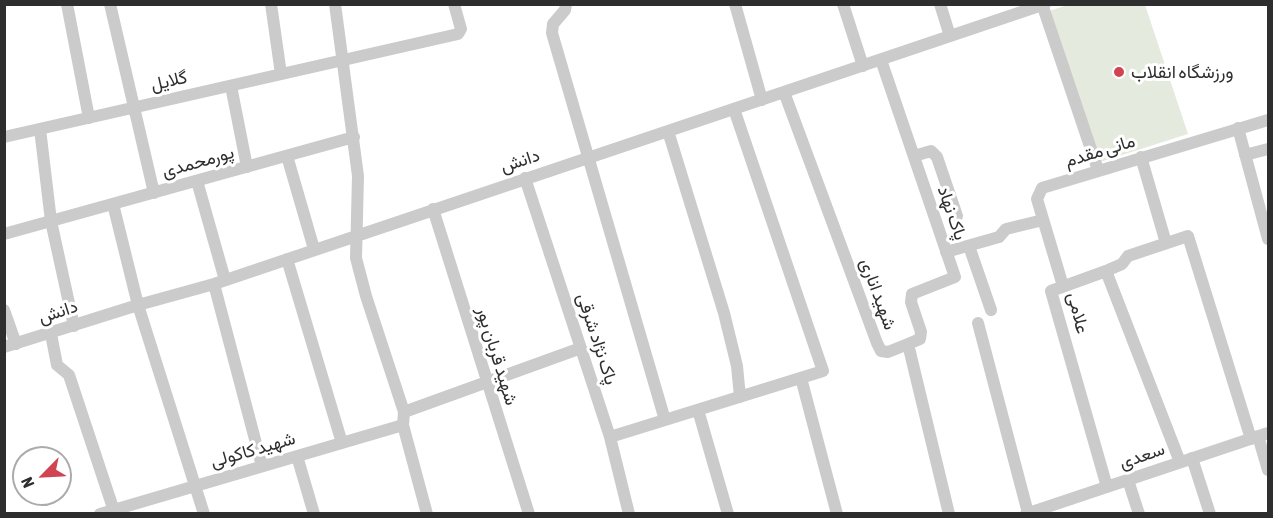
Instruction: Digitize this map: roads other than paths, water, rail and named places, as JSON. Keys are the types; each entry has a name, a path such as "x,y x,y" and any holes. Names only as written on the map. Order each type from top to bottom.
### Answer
{"street":[{"path":"67,4 89,118"},
{"path":"110,4 154,193"},
{"path":"272,4 281,74"},
{"path":"335,4 358,176 356,258 403,418 427,513"},
{"name":"گلایل","path":"4,137 458,34 461,29 454,4"},
{"path":"566,4 565,10 553,24 552,33 665,420"},
{"path":"735,4 762,100"},
{"path":"843,4 863,66"},
{"path":"940,4 950,36"},
{"path":"1043,5 1098,170"},
{"name":"دانش","path":"10,346 138,305 220,282 1043,5"},
{"name":"پاک نهاد","path":"881,60 955,277 912,294 911,302 921,332 920,339 908,344"},
{"path":"231,86 247,167"},
{"name":"شهید اناری","path":"784,92 877,344 881,351 888,352 908,344 949,513"},
{"path":"610,437 823,371 734,109"},
{"name":"مانی مقدم","path":"1063,286 1037,199 1042,188 1269,120"},
{"path":"1238,128 1269,239"},
{"path":"40,129 51,221 74,326"},
{"path":"668,131 724,313 737,366 740,397"},
{"name":"پورمحمدی","path":"5,231 51,221 354,137"},
{"path":"1245,155 1269,149"},
{"path":"914,156 931,151 938,157 957,216"},
{"path":"287,156 314,249"},
{"path":"1141,157 1166,243"},
{"name":"پاک نژاد شرقی","path":"525,178 610,437 629,513"},
{"path":"197,181 262,466"},
{"path":"113,204 138,305 204,513"},
{"name":"شهید قربان پور","path":"433,209 485,382 529,513"},
{"path":"946,252 999,237 1006,230 1043,220"},
{"name":"علامی","path":"1107,487 1051,291 1106,271 1122,264 1128,256 1166,243 1188,236 1259,436"},
{"path":"969,246 991,310"},
{"path":"287,259 342,442"},
{"path":"1106,271 1210,513"},
{"path":"4,310 10,346"},
{"path":"978,323 1027,513"},
{"path":"51,334 57,365 69,375 114,512"},
{"name":"شهید کاکولی","path":"100,513 114,512 342,442 485,382 581,348"},
{"path":"801,378 837,513"},
{"path":"698,410 728,513"},
{"path":"1259,436 1269,470"},
{"name":"سعدی","path":"1027,513 1056,509 1107,487 1259,436"},
{"path":"297,456 314,513"},
{"path":"1128,480 1139,513"}],"place":[{"name":"ورزشگاه انقلاب","path":"1119,72"}]}
